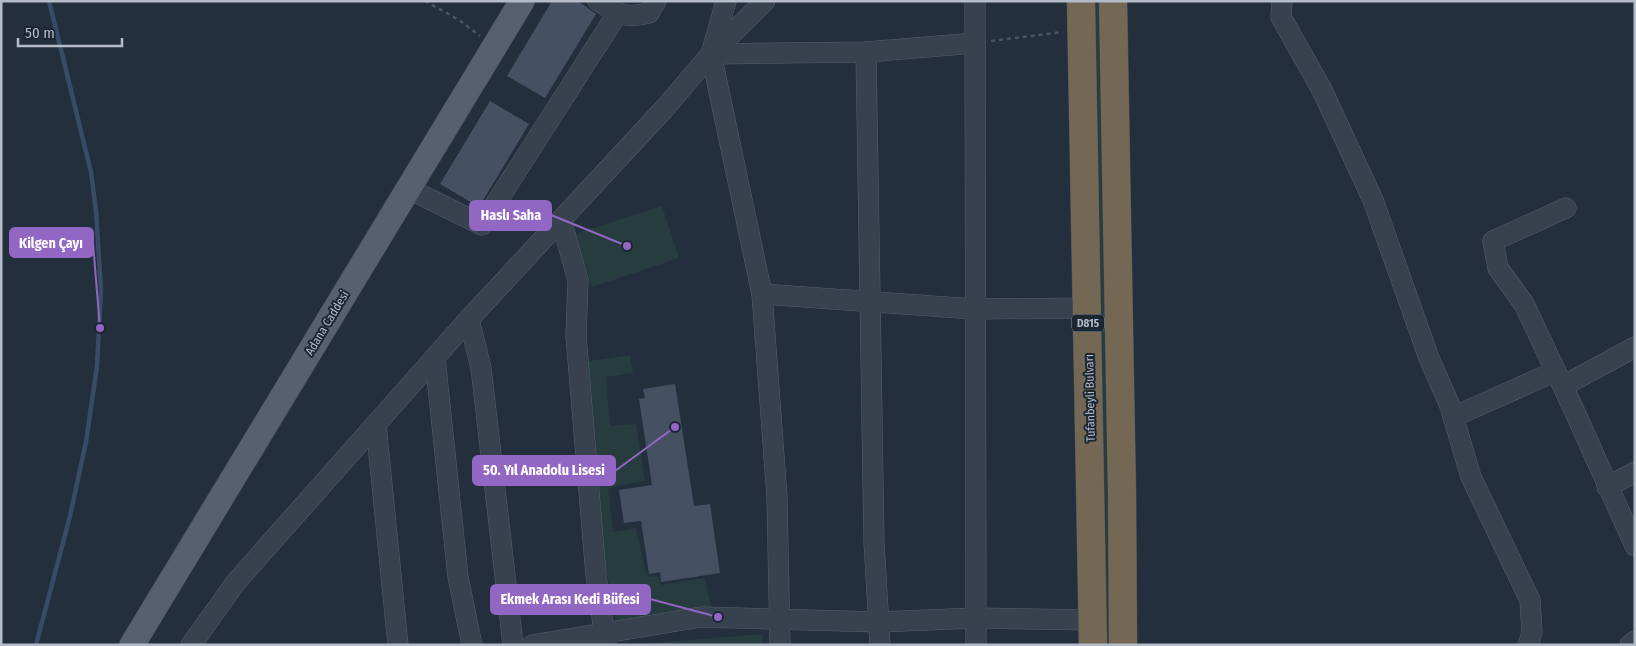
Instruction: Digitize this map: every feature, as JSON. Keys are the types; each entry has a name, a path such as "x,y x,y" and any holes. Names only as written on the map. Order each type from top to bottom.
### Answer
{"highway":[{"name":"Tufanbeyli Bulvarı","path":"1081,1 1093,632"},
{"name":"D815","path":"1113,1 1123,645"}],"main road":[{"path":"118,645 503,1"},
{"name":"Adana Caddesi","path":"132,645 522,1"}],"street":[{"path":"598,1 618,14 632,18 648,13 656,1"},
{"path":"726,1 711,54 762,294 777,496 780,645"},
{"path":"193,644 236,582 469,319 664,109 711,54 765,1"},
{"path":"975,1 976,645"},
{"path":"1282,1 1281,17 1322,90 1374,200 1429,358 1453,417 1471,476 1530,600 1532,633 1528,645"},
{"path":"409,188 482,225 618,14"},
{"path":"711,54 866,52 975,42"},
{"path":"866,52 874,542 880,645"},
{"path":"1566,208 1493,241 1498,268 1524,304 1635,546"},
{"path":"561,220 578,280 576,336 596,575 605,639"},
{"path":"762,294 974,309 1088,308"},
{"path":"469,319 481,368 513,645"},
{"path":"1453,417 1559,378 1635,347"},
{"path":"435,358 458,577 472,645"},
{"path":"376,424 398,645"},
{"path":"1607,487 1635,472"},
{"path":"532,645 605,639 701,617 879,622 976,618 1093,632"},
{"path":"1630,645 1635,642"}],"path":[{"path":"425,1 459,20 481,37"},
{"path":"975,42 1082,30"}],"green space":[{"path":"1092,1 1100,1 1112,645 1103,645"},
{"path":"662,206 679,258 592,287 575,234"},
{"path":"630,355 633,373 606,377 610,426 636,424 645,481 608,488 613,532 636,528 647,577 658,576 661,585 705,578 711,607 616,621 600,536 583,362"},
{"path":"762,634 763,645 630,645"}],"building":[{"path":"552,1 578,1 596,14 545,98 507,76"},
{"path":"490,101 529,124 479,207 440,184"},
{"path":"675,384 694,506 710,504 720,573 661,582 660,572 649,574 641,521 624,523 619,490 652,485 639,399 645,398 643,389"}],"waterway":[{"path":"36,645 70,516 86,442 97,366 101,290 96,211 91,172 49,1"}],"place":[{"name":"Haslı Saha","path":"627,246"},
{"name":"Kilgen Çayı","path":"100,328"},
{"name":"50. Yıl Anadolu Lisesi","path":"675,427"},
{"name":"Ekmek Arası Kedi Büfesi","path":"718,617"}]}
